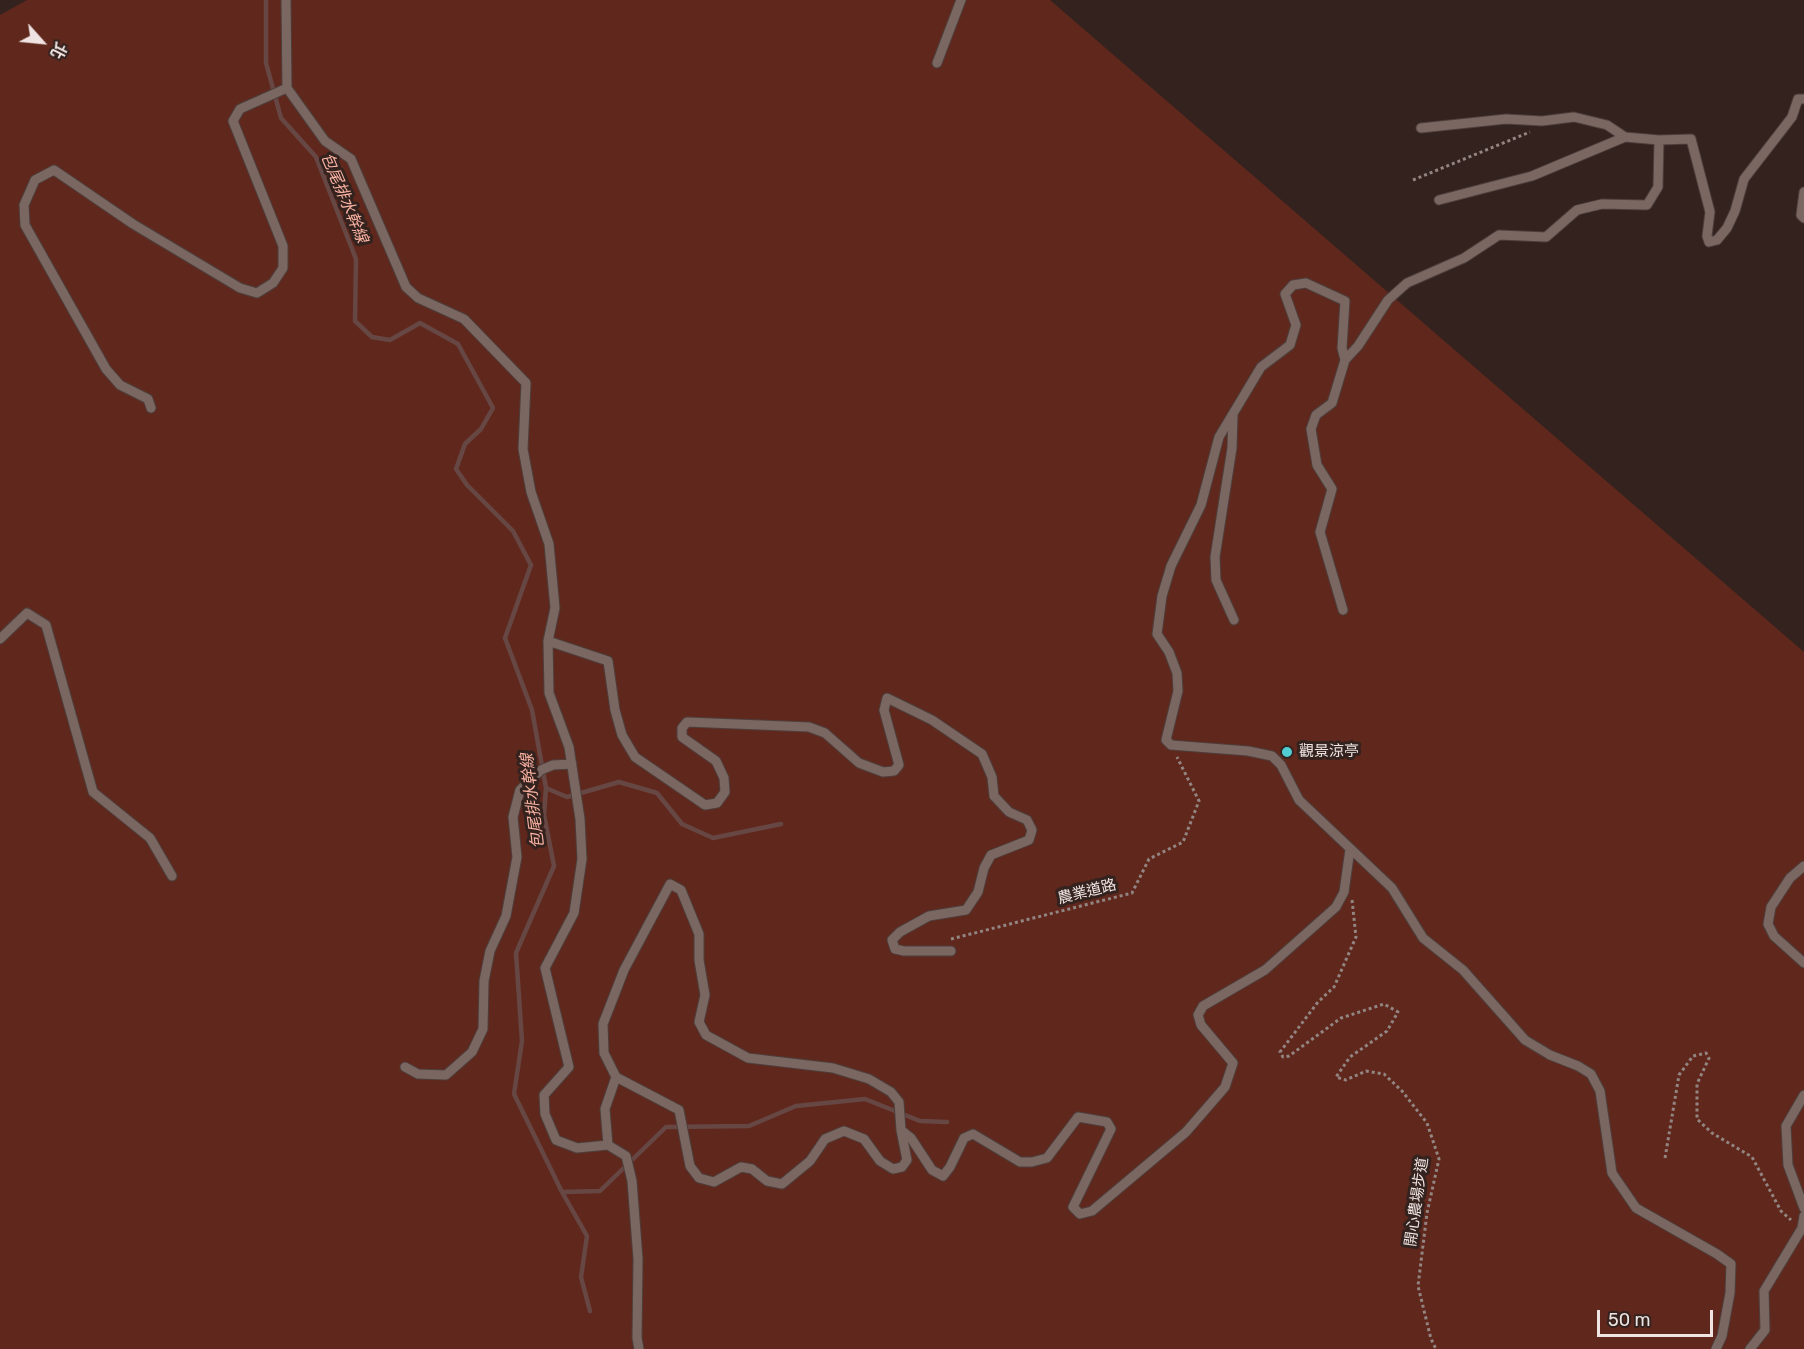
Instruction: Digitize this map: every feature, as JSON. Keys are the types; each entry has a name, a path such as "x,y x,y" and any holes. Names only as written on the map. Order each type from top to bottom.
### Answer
{"lane":[{"path":"286,0 287,88 325,141 351,159 406,287 418,298 464,319 526,383 523,449 531,492 549,544 555,608 548,641 549,693 569,747 576,784 582,859 574,913 545,968 569,1066 544,1095 545,1114 556,1140 577,1148 608,1145 626,1156 632,1181 638,1259 637,1338 639,1349"},
{"path":"937,63 961,0"},
{"path":"151,408 148,399 120,385 106,369 25,225 24,205 35,180 54,170 133,224 240,288 257,293 273,283 283,268 283,246 233,121 240,109 287,88"},
{"path":"1439,200 1532,176 1625,137 1659,140 1690,139 1710,212 1709,242 1717,240 1727,228 1744,179 1791,117 1798,99 1804,99"},
{"path":"1421,128 1506,119 1542,120 1574,117 1607,125 1625,137"},
{"path":"1343,610 1320,532 1332,489 1317,465 1311,429 1316,415 1332,403 1345,360 1358,346 1388,300 1407,283 1464,258 1500,235 1546,237 1577,210 1602,204 1647,205 1658,187 1659,140"},
{"path":"1804,192 1800,215 1804,218"},
{"path":"1345,360 1342,348 1345,301 1319,287 1306,283 1293,285 1285,294 1296,325 1290,345 1261,367 1219,437 1202,505 1171,566 1162,596 1157,634 1169,652 1177,673 1178,691 1166,740 1171,745 1248,751 1272,756 1281,765 1299,800 1392,888 1423,938 1463,970 1525,1040 1550,1055 1591,1074 1600,1091 1612,1173 1636,1208 1731,1264 1730,1293 1722,1336 1716,1349"},
{"path":"1233,413 1232,448 1215,557 1216,580 1234,620"},
{"path":"0,639 27,613 46,625 93,792 150,838 172,876"},
{"path":"548,641 608,661 615,710 622,735 635,757 705,805 717,803 725,792 724,778 716,760 682,737 682,728 687,722 809,727 825,733 859,763 883,772 894,771 899,765 884,710 887,698 932,720 982,754 992,777 994,796 1009,813 1027,820 1032,830 1029,840 991,855 984,868 978,892 966,910 929,916 900,932 892,940 895,949 904,951 951,951"},
{"path":"405,1067 418,1074 446,1076 472,1052 483,1029 484,981 490,951 506,915 517,857 513,817 520,790 541,770 553,765 572,764"},
{"path":"901,1130 910,1138 932,1170 943,1176 964,1138 973,1134 1020,1162 1032,1162 1047,1158 1078,1117 1107,1122 1111,1129 1073,1207 1080,1214 1092,1211 1186,1132 1225,1087 1233,1063 1202,1025 1198,1015 1203,1006 1265,970 1336,907 1344,892 1350,849"},
{"path":"1804,866 1791,878 1771,907 1768,924 1774,936 1804,963"},
{"path":"670,885 681,890 699,934 699,960 705,995 699,1022 706,1035 748,1058 833,1068 869,1079 891,1092 899,1102 906,1160 902,1167 893,1169 880,1161 864,1139 844,1131 825,1139 810,1161 782,1184 767,1181 752,1169 741,1167 714,1182 699,1178 690,1166 681,1130 679,1110 616,1077 604,1053 603,1024 624,970 670,885"},
{"path":"608,1145 605,1109 616,1077"},
{"path":"1804,1095 1786,1126 1788,1165 1804,1208"},
{"path":"1750,1349 1765,1330 1764,1291 1802,1228 1804,1216"}],"path":[{"path":"1413,180 1528,134 1542,120"},
{"name":"農業道路","path":"950,939 1132,893 1149,859 1183,842 1199,801 1171,745"},
{"name":"開心農場步道","path":"1344,892 1353,901 1356,937 1334,987 1318,1002 1280,1052 1283,1057 1289,1056 1341,1018 1384,1004 1398,1012 1387,1031 1350,1057 1336,1077 1346,1080 1366,1071 1384,1074 1402,1091 1427,1123 1439,1160 1427,1213 1418,1286 1431,1339 1436,1349"},
{"path":"1665,1158 1679,1074 1693,1056 1706,1053 1709,1059 1697,1084 1697,1119 1712,1133 1752,1157 1781,1211 1802,1228"}],"shaded area":[{"path":"27,0 1050,0 1804,652 1804,1349 0,1349 0,15"}],"waterway":[{"name":"包尾排水幹線","path":"266,0 266,63 281,118 316,157 356,259 355,321 372,337 390,340 420,323 458,344 493,408 481,429 465,444 456,469 467,485 513,531 531,565 505,638 532,710 546,788 544,815 554,866 516,953 522,1041 514,1094 562,1192 600,1191 666,1127 749,1126 796,1106 865,1099 920,1121 947,1122"},
{"path":"546,788 567,797 619,782 657,793 682,824 713,838 781,824"},
{"path":"562,1192 587,1236 581,1277 590,1311"}],"place":[{"name":"觀景涼亭","path":"1287,752"}]}
